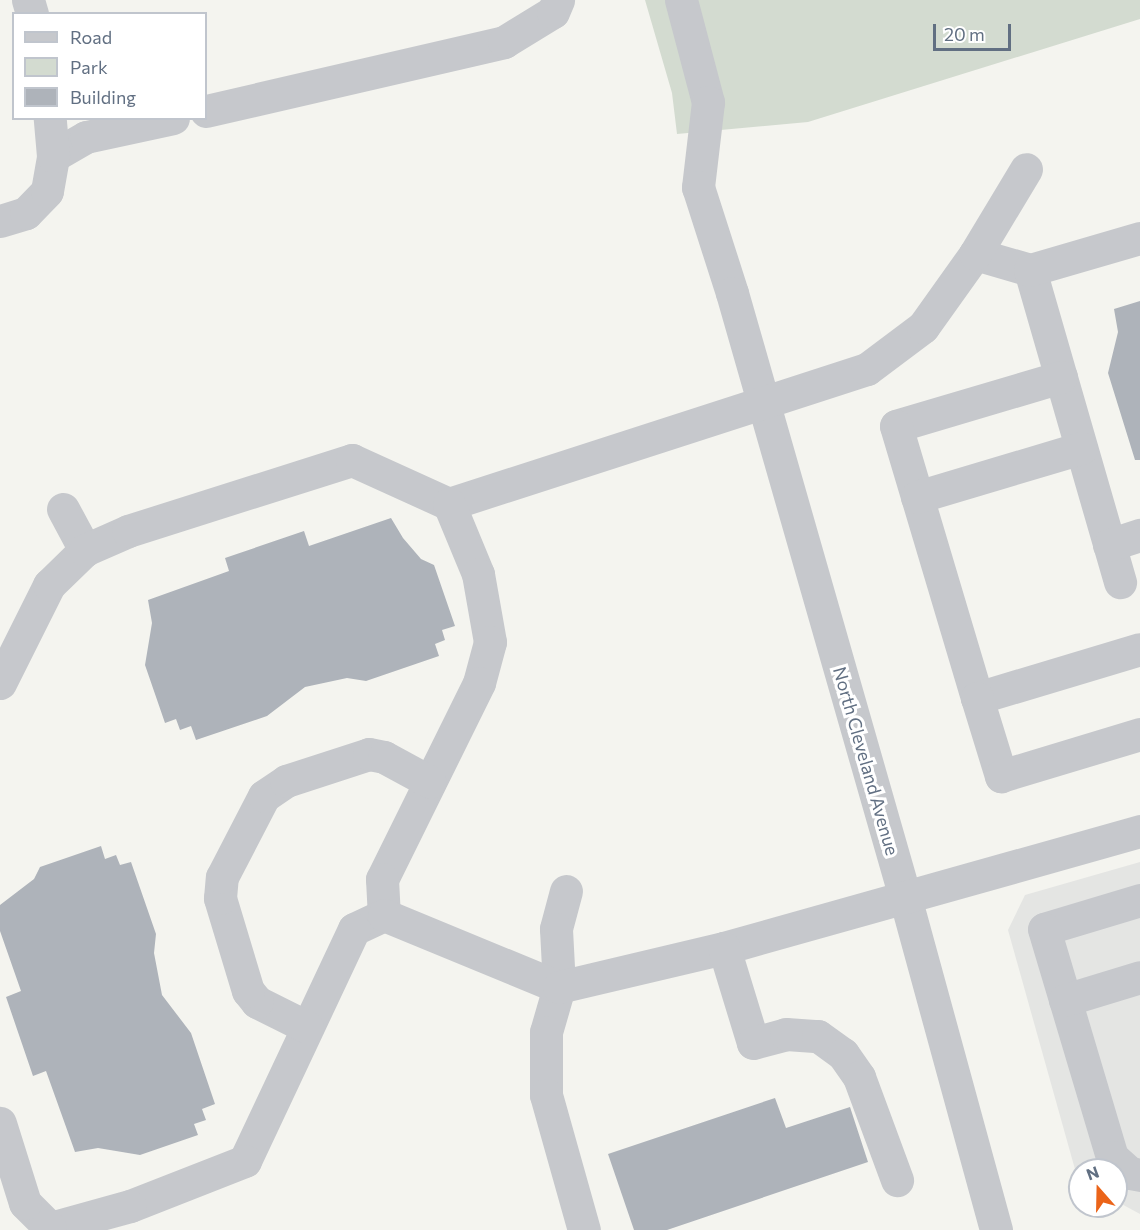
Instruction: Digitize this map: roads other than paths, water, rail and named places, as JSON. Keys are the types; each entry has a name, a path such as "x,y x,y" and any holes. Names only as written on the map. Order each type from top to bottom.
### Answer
{"street":[{"path":"207,111 504,42 553,12 558,0"},
{"name":"North Cleveland Avenue","path":"681,0 708,102 698,187 732,292 764,403 905,897 996,1230"},
{"path":"0,221 26,213 47,191 53,156 50,120"},
{"path":"53,156 86,137 164,120"},
{"path":"0,683 49,585 85,550 128,531 352,460 449,504 867,369 923,327 975,254 1026,169"},
{"path":"975,254 1030,270 1140,238"},
{"path":"1030,270 1120,582"},
{"path":"1061,377 896,426 1001,776 1140,734"},
{"path":"917,497 1081,448"},
{"path":"384,915 382,879 479,683 490,642 478,574 449,504"},
{"path":"63,509 85,550"},
{"path":"1108,546 1140,535"},
{"path":"976,698 1140,650"},
{"path":"307,1027 257,1002 248,991 220,898 222,877 264,796 286,781 369,754 384,757 430,782"},
{"path":"0,1123 25,1203 50,1228 130,1206 245,1161 354,930 384,915 559,987 724,948 1140,831"},
{"path":"566,891 556,929 559,987 546,1032 546,1095 584,1230"},
{"path":"1140,900 1044,929 1112,1157 1130,1173 1140,1175"},
{"path":"724,948 753,1043 786,1034 818,1036 843,1054 859,1077 897,1180"},
{"path":"1065,1000 1140,977"}]}
